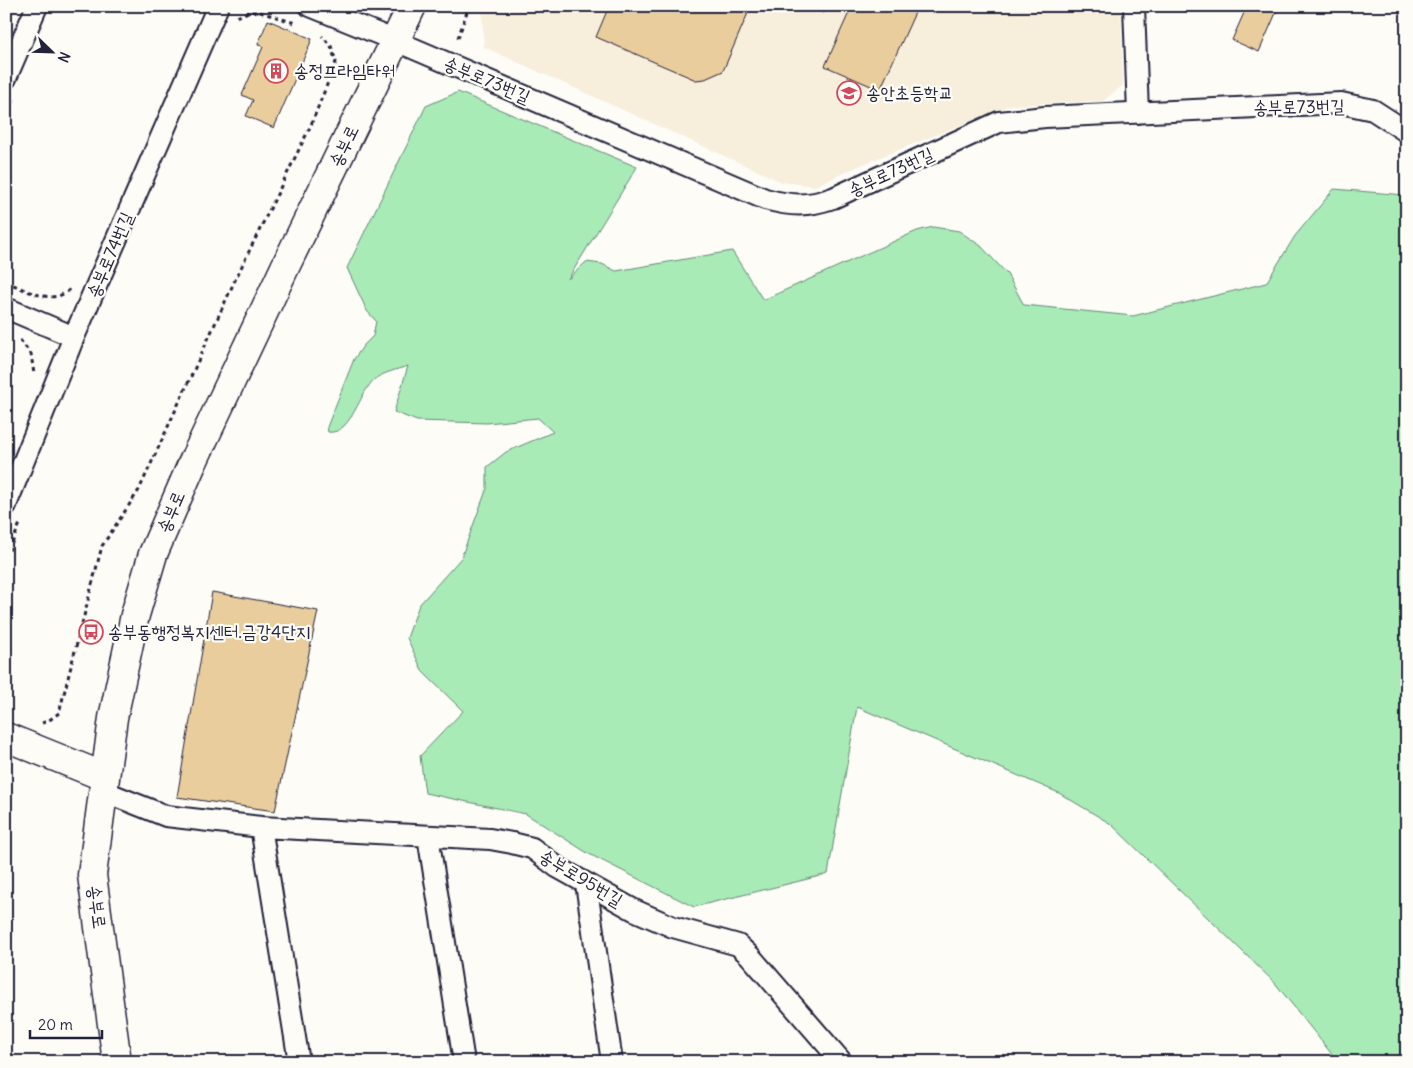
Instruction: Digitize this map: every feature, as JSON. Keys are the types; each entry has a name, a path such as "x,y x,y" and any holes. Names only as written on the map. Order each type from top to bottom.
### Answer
{"street":[{"path":"6,78 12,51 37,6"},
{"name":"송부로74번길","path":"6,505 74,337 218,6"},
{"path":"310,6 396,41"},
{"name":"송부로","path":"117,1062 92,875 114,718 135,615 153,554 196,456 286,265 412,6"},
{"path":"1134,6 1138,113"},
{"name":"송부로73번길","path":"396,41 765,198 799,206 816,204 833,198 1000,122 1045,117 1341,103 1373,110 1407,132"},
{"path":"6,308 74,337"},
{"path":"6,737 104,784"},
{"path":"6,750 104,784"},
{"name":"송부로95번길","path":"104,784 166,816 261,827 490,839 532,848 558,867 634,910 673,927 738,945 750,956 842,1062"},
{"path":"261,827 299,1062"},
{"path":"428,836 464,1062"},
{"path":"586,883 612,1062"}],"path":[{"path":"458,38 469,6"},
{"path":"235,18 257,10 302,25"},
{"path":"36,724 48,721 59,713 102,546 139,490 236,278 312,125 336,62 331,46 319,32"},
{"path":"6,282 37,294 55,297 65,294 71,287"},
{"path":"18,338 24,343 31,354 34,374"}],"shaded area":[{"name":"송안초등학교","path":"484,6 1121,6 1123,85 1103,101 1010,105 861,165 815,186 782,182 484,47 482,10"}],"green space":[{"path":"458,92 637,167 568,279 586,262 602,264 616,271 732,251 763,300 917,231 933,227 959,231 981,246 1007,274 1024,305 1133,316 1266,283 1295,236 1334,189 1405,195 1407,198 1407,1062 1338,1062 1275,983 1111,824 1059,793 857,707 828,874 694,907 589,854 526,814 425,793 420,756 463,711 423,672 407,638 419,605 461,558 487,488 487,467 506,452 553,432 538,418 487,423 417,421 394,412 408,366 386,373 375,379 343,427 336,431 328,432 327,427 354,359 373,336 376,321 367,311 347,268 426,106"}],"building":[{"path":"609,6 733,6 748,13 723,71 705,79 696,80 596,37"},
{"path":"808,6 827,6 824,13"},
{"path":"852,6 918,6 880,90 825,66"},
{"path":"1247,6 1279,6 1259,52 1232,40"},
{"name":"송정프라임타워","path":"268,20 312,39 274,128 246,116 253,100 242,95 263,47 258,44"},
{"path":"212,592 318,611 275,811 177,797"}],"place":[{"name":"송정프라임타워","path":"276,71"},
{"name":"송안초등학교","path":"849,93"},
{"name":"송부동행정복지센터.금강4단지","path":"91,632"}]}
